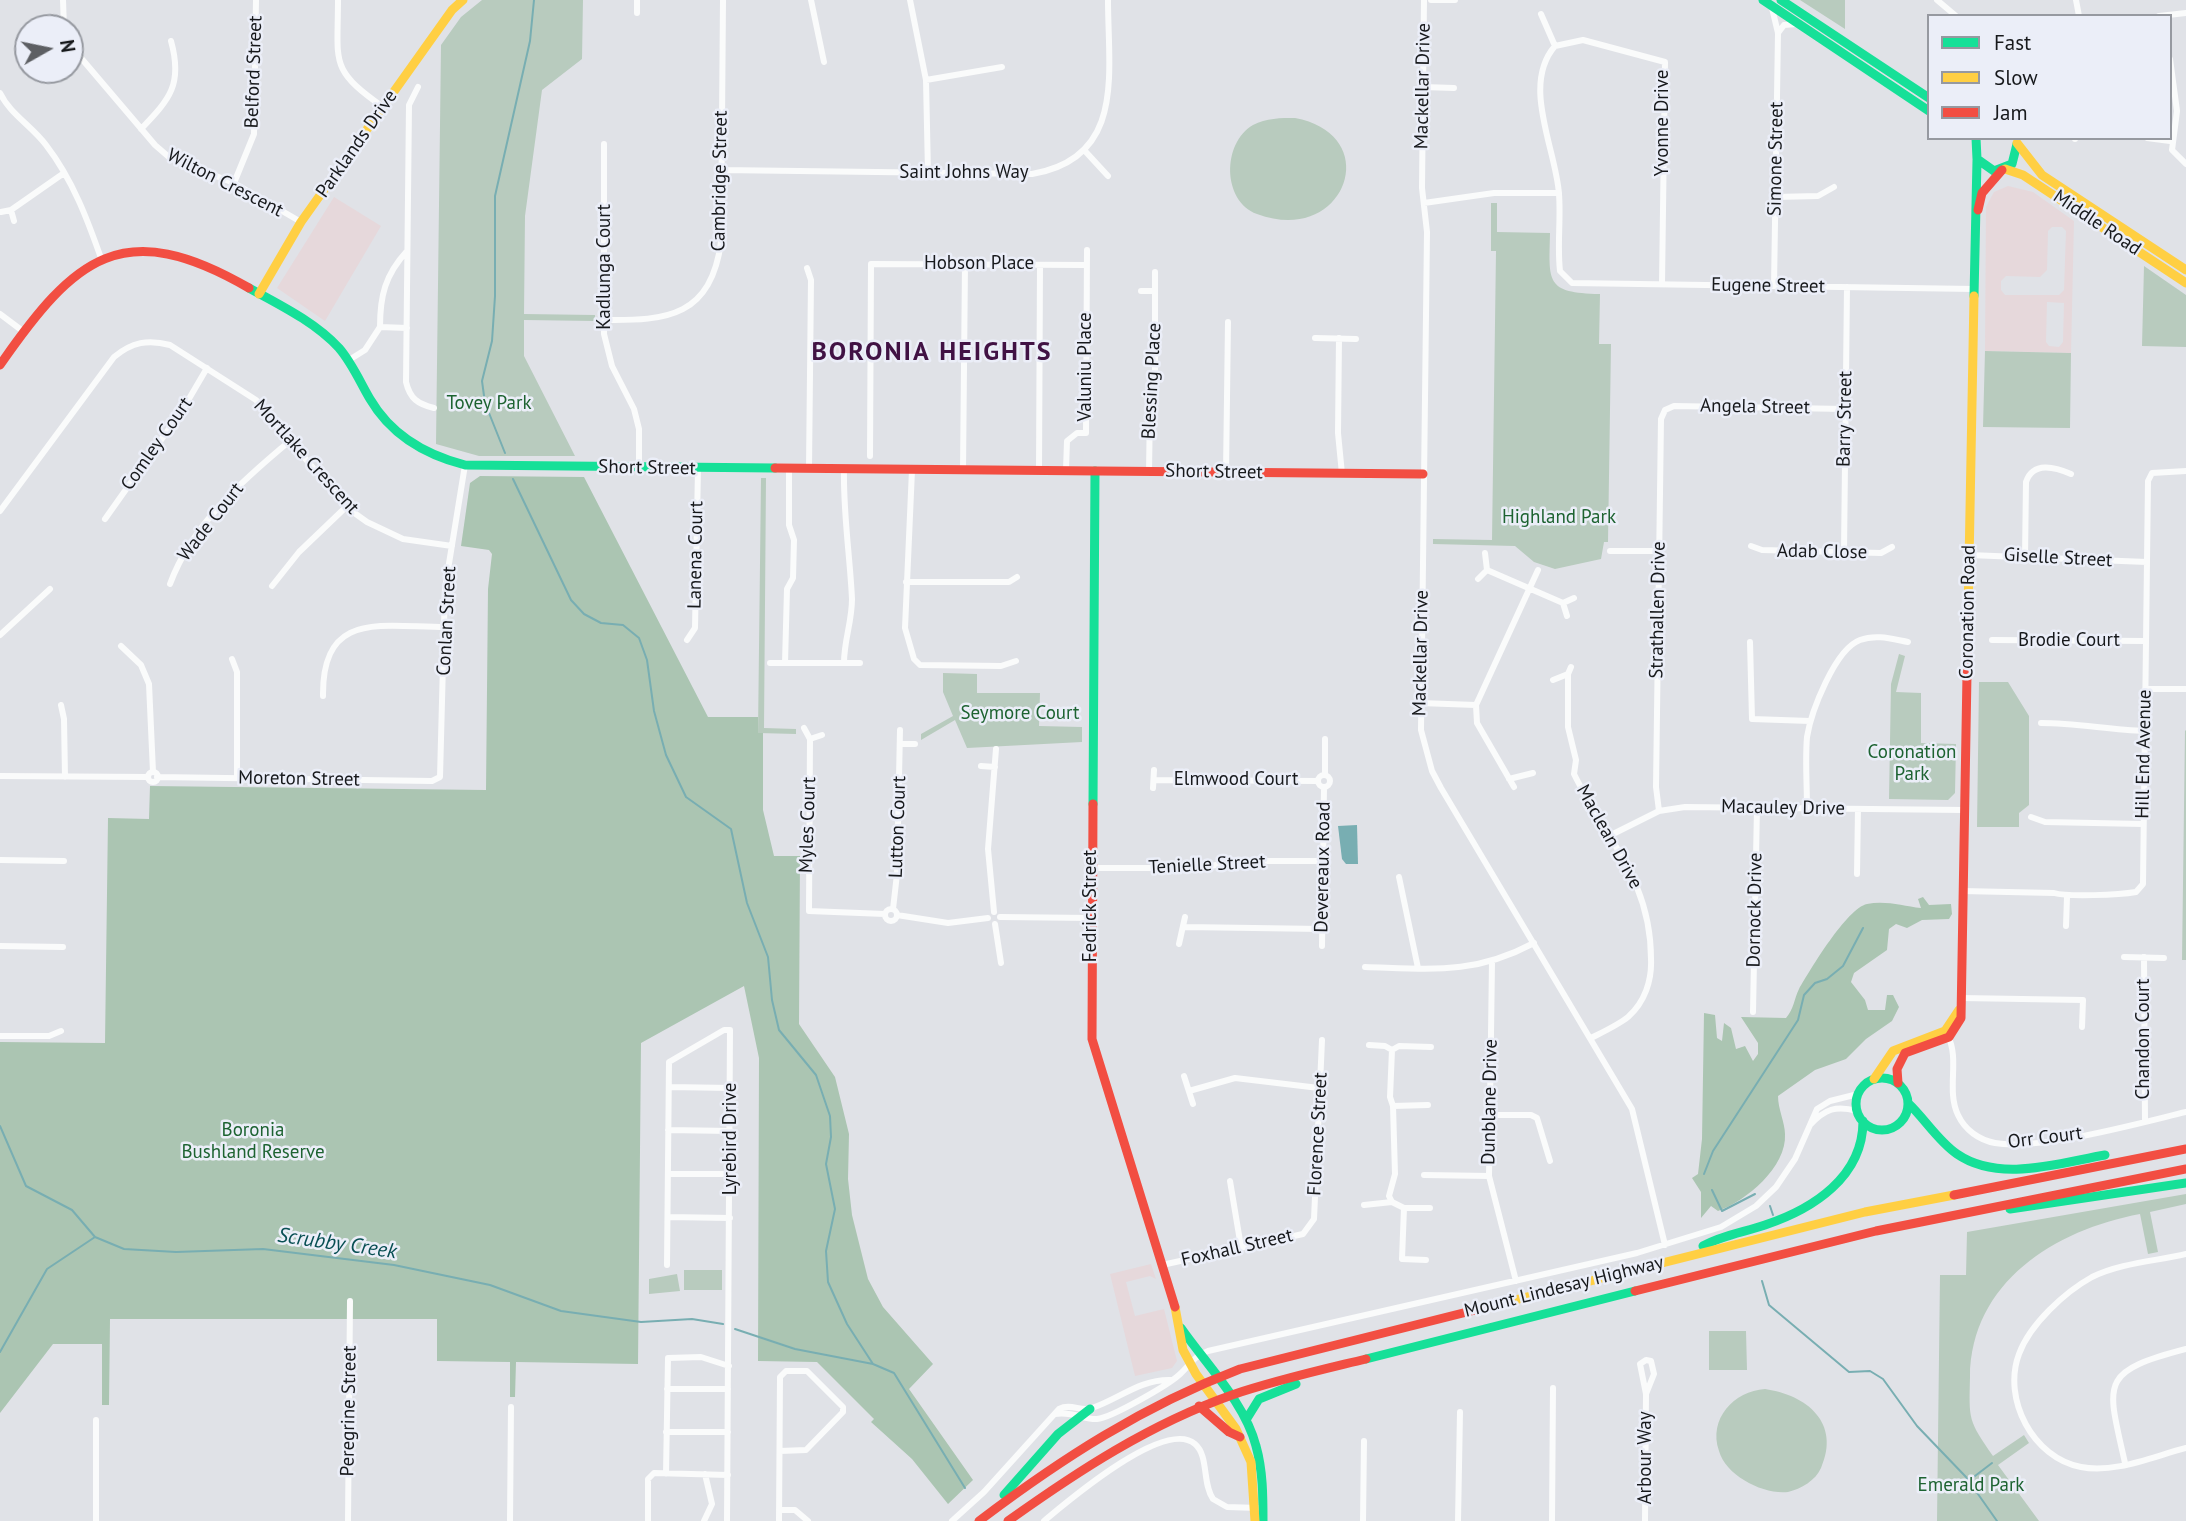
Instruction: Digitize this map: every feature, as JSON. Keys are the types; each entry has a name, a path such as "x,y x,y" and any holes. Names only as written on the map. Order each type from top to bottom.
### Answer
{"main road":[{"name":"Parklands Drive","path":"259,294 301,222 452,10 463,0"},
{"path":"1781,0 1927,97"},
{"path":"1768,3 1927,110"},
{"path":"1967,140 1974,150"},
{"path":"1974,150 1976,140"},
{"name":"Coronation Road","path":"1976,215 1982,193 2017,156 2016,141"},
{"name":"Middle Road","path":"2016,141 2042,175 2186,270"},
{"name":"Coronation Road","path":"1947,1034 1961,1009 1977,160 1974,150"},
{"name":"Middle Road","path":"1977,160 1987,169 2003,169 2023,175 2186,283"},
{"name":"Short Street","path":"0,365 52,294 83,270 129,251 157,250 215,266 326,335 349,360 373,405 388,424 419,447 449,462 465,465 1423,474"},
{"name":"Fedrick Street","path":"1095,471 1092,1039 1181,1328 1198,1356 1246,1420 1259,1456 1259,1508"},
{"path":"1692,1255 1706,1243 1793,1216 1825,1196 1847,1172 1864,1138 1863,1121 1857,1111 1858,1094 1874,1079 1898,1047 1947,1034"},
{"path":"1947,1034 1905,1053 1898,1063 1898,1083 1908,1103 1954,1152 1989,1168 2011,1168 2132,1152 2157,1154"},
{"path":"1874,1079 1886,1078 1898,1083"},
{"path":"1863,1121 1881,1130 1895,1126 1905,1116 1908,1103"},
{"name":"Mount Lindesay Highway","path":"979,1521 1104,1430 1149,1406 1214,1378 1266,1362 1926,1198 2186,1149"},
{"name":"Mount Lindesay Highway","path":"1008,1521 1108,1453 1199,1406 1228,1395 1338,1365 1957,1212 2186,1169"},
{"path":"1957,1212 1978,1214 2186,1183"},
{"name":"Fedrick Street","path":"1181,1328 1181,1342 1189,1363 1240,1437 1253,1471 1259,1508"},
{"path":"1246,1420 1250,1408 1264,1395 1326,1375 1338,1365"},
{"path":"1199,1406 1211,1414 1231,1436 1240,1437"},
{"path":"1000,1505 1005,1492 1043,1450 1086,1412"},
{"path":"1255,1521 1259,1508"},
{"path":"1259,1508 1263,1521"}],"street":[{"name":"Belford Street","path":"234,183 254,134 256,0"},
{"path":"338,0 338,52 344,76 383,107"},
{"path":"637,13 638,0"},
{"name":"Cambridge Street","path":"604,320 650,320 670,316 688,307 701,295 718,262 723,0"},
{"path":"811,0 824,62"},
{"path":"910,0 926,80 928,173"},
{"path":"1108,0 1108,103 1099,130 1086,151 1108,176"},
{"name":"Mackellar Drive","path":"1424,0 1424,203 1427,232 1421,730 1432,771 1632,1110 1665,1245"},
{"path":"1431,0 1455,0"},
{"path":"1937,0 1954,14"},
{"name":"Simone Street","path":"1768,3 1778,33 1774,286"},
{"path":"1424,203 1494,193 1559,194 1541,90 1542,67 1555,46 1541,14"},
{"path":"1778,33 1784,25 1798,24"},
{"name":"Yvonne Drive","path":"1555,46 1583,40 1665,62 1662,284"},
{"path":"141,129 166,103 173,90 176,73 171,41"},
{"name":"Wilton Crescent","path":"84,62 141,129 170,158 234,183 301,222"},
{"path":"926,80 1002,67"},
{"path":"2172,74 2177,111 2172,136"},
{"path":"418,87 409,105 408,391 419,404 434,408"},
{"path":"1423,87 1454,88"},
{"path":"0,93 7,105 48,147 64,173 79,200 102,261"},
{"path":"0,111 7,105"},
{"path":"2163,140 2171,141 2175,155 2186,164"},
{"name":"Kadlunga Court","path":"604,144 604,320 612,366 635,409 639,429 639,467"},
{"name":"Saint Johns Way","path":"721,170 1032,174 1069,163 1086,151"},
{"path":"1,212 11,210 64,173"},
{"path":"1776,197 1809,198 1833,187"},
{"name":"Eugene Street","path":"1559,194 1559,261 1563,278 1572,283 1974,289"},
{"path":"11,210 14,221"},
{"name":"Valuniu Place","path":"1066,470 1067,441 1077,433 1086,433 1087,250"},
{"path":"349,360 365,350 380,327 381,293 385,281 407,251"},
{"name":"Hobson Place","path":"870,456 871,264 1087,265"},
{"path":"963,470 965,264"},
{"path":"1039,470 1040,265"},
{"path":"807,268 811,280 809,468"},
{"name":"Blessing Place","path":"1149,472 1150,407 1155,382 1156,272"},
{"name":"Barry Street","path":"1844,552 1847,287"},
{"path":"1141,291 1155,291"},
{"path":"0,314 24,332"},
{"path":"1226,472 1228,323"},
{"path":"380,327 407,328"},
{"path":"1315,338 1356,339"},
{"path":"1339,338 1338,433 1342,474"},
{"name":"Mortlake Crescent","path":"0,511 114,356 126,347 155,341 170,345 256,400 346,507 383,531 403,538 452,546"},
{"name":"Comley Court","path":"105,519 183,410 207,368"},
{"name":"Angela Street","path":"1665,410 1674,406 1845,409"},
{"name":"Strathallen Drive","path":"1659,811 1656,787 1658,551 1661,419 1665,410"},
{"name":"Wade Court","path":"170,584 177,566 229,495 291,440"},
{"name":"Conlan Street","path":"440,777 446,588 465,465"},
{"name":"Lanena Court","path":"687,640 695,628 698,468"},
{"path":"785,663 787,590 793,578 794,540 789,524 789,468"},
{"path":"2025,557 2029,472 2036,468 2058,468 2071,474"},
{"path":"844,469 843,516 849,560 852,623 844,638 845,663"},
{"path":"912,470 912,528 906,582 905,628 914,659 920,664 1002,666 1016,661"},
{"name":"Hill End Avenue","path":"1962,891 2054,892 2067,897 2080,893 2136,892 2143,884 2148,481 2152,473 2186,471"},
{"path":"272,586 299,552 346,507"},
{"name":"Adab Close","path":"1751,546 1762,550 1881,553 1892,547"},
{"path":"1610,551 1658,551"},
{"path":"1485,553 1487,570"},
{"name":"Giselle Street","path":"1969,555 2147,562"},
{"path":"1478,579 1487,570"},
{"path":"1487,570 1563,603 1574,598"},
{"path":"1514,787 1477,723 1476,705 1538,570"},
{"path":"906,582 1009,582 1017,577"},
{"path":"0,635 50,589"},
{"path":"1563,603 1567,616"},
{"path":"323,696 323,671 328,653 339,639 354,630 370,627 444,627"},
{"path":"1807,808 1807,740 1810,721 1846,648 1874,636 1908,642"},
{"name":"Brodie Court","path":"1992,640 2146,641"},
{"path":"1750,642 1752,719 1810,721"},
{"path":"121,646 141,665 149,684 153,775"},
{"path":"232,659 237,672 237,778"},
{"path":"771,663 860,663"},
{"name":"Maclean Drive","path":"1553,680 1569,670 1568,727 1576,760 1574,774 1639,888 1647,908 1651,965 1648,985 1641,1001 1628,1017 1591,1038"},
{"path":"2145,689 2186,689"},
{"path":"1420,703 1476,705"},
{"path":"61,705 64,719 65,777"},
{"path":"2042,723 2070,723 2101,730 2145,731"},
{"name":"Myles Court","path":"804,727 810,739 806,905 809,911 885,914 891,921 895,912"},
{"name":"Lutton Court","path":"895,912 901,730"},
{"path":"810,739 822,735"},
{"name":"Devereaux Road","path":"1322,946 1324,787 1330,781 1325,775 1325,739"},
{"path":"901,744 915,744"},
{"path":"996,749 988,849 1001,963"},
{"path":"981,766 995,767"},
{"name":"Elmwood Court","path":"1153,788 1154,770"},
{"path":"1509,779 1532,773"},
{"name":"Moreton Street","path":"0,776 153,775 432,781 440,777"},
{"path":"1324,787 1318,781 1325,775"},
{"name":"Elmwood Court","path":"1154,780 1318,781"},
{"name":"Macauley Drive","path":"1609,836 1659,811 1685,807 1963,810"},
{"name":"Dornock Drive","path":"1753,1012 1757,807"},
{"path":"1857,874 1858,809"},
{"path":"2031,817 2045,822 2143,824"},
{"path":"0,860 64,861"},
{"name":"Tenielle Street","path":"1091,868 1199,868 1239,861 1323,861"},
{"path":"1399,877 1418,968"},
{"path":"2066,926 2067,897"},
{"path":"895,912 948,923 988,918 994,912"},
{"path":"1179,944 1185,927 1185,917"},
{"path":"988,918 990,923 1091,918"},
{"path":"1185,927 1322,929"},
{"path":"1365,967 1469,968 1492,962 1534,943"},
{"path":"0,946 63,947"},
{"name":"Chandon Court","path":"2124,957 2164,958"},
{"name":"Chandon Court","path":"2144,957 2145,1121"},
{"name":"Dunblane Drive","path":"1492,962 1489,1176 1516,1281"},
{"path":"1961,998 2083,1000 2082,1027"},
{"name":"Lyrebird Drive","path":"667,1265 671,1059 727,1030 731,1034 727,1521"},
{"path":"0,1036 48,1036 61,1031"},
{"name":"Orr Court","path":"1947,1034 1953,1049 1955,1110 1965,1126 1980,1139 1997,1144 2063,1138 2186,1112"},
{"name":"Florence Street","path":"1310,1227 1314,1219 1322,1040"},
{"path":"1369,1045 1385,1046 1392,1050"},
{"path":"1392,1050 1399,1046 1432,1047"},
{"path":"1392,1050 1390,1097 1394,1106 1395,1174 1390,1189 1392,1202"},
{"path":"1184,1076 1193,1104"},
{"path":"1189,1091 1235,1078 1320,1088"},
{"path":"669,1087 731,1088"},
{"path":"1809,1127 1812,1114 1823,1104 1858,1094"},
{"path":"1394,1106 1428,1105"},
{"path":"1086,1412 1094,1419 1105,1417 1171,1380 1198,1356 1665,1245 1721,1227 1756,1206 1785,1174 1809,1127 1821,1113 1835,1107 1857,1111"},
{"path":"1490,1115 1531,1115 1538,1118 1550,1161"},
{"path":"668,1130 731,1131"},
{"path":"668,1174 730,1174"},
{"path":"1424,1175 1489,1176"},
{"path":"1230,1181 1241,1247"},
{"path":"1364,1205 1392,1202 1404,1208 1430,1208"},
{"path":"1404,1208 1402,1259 1426,1260"},
{"path":"668,1217 730,1217"},
{"name":"Foxhall Street","path":"1162,1265 1303,1234 1310,1227"},
{"path":"2186,1254 2114,1269 2079,1285 2036,1325 2018,1356 2015,1388 2018,1403 2031,1433 2042,1446 2066,1463 2082,1467 2109,1467 2186,1448"},
{"name":"Peregrine Street","path":"348,1521 350,1301"},
{"path":"2125,1463 2112,1406 2116,1382 2134,1364 2186,1349"},
{"path":"666,1474 667,1361 671,1357 701,1357 729,1366"},
{"name":"Arbour Way","path":"1645,1521 1646,1394 1639,1373 1640,1364 1646,1360 1651,1361 1654,1374 1646,1394"},
{"path":"779,1521 780,1451 782,1373 807,1371 843,1407 843,1412 806,1450 780,1451"},
{"path":"952,1521 975,1501 1055,1414 1086,1412 1136,1387 1171,1380"},
{"path":"1552,1521 1553,1388"},
{"path":"667,1389 729,1390"},
{"path":"510,1521 511,1408"},
{"path":"1458,1521 1460,1412"},
{"path":"96,1420 96,1521"},
{"path":"666,1432 728,1432"},
{"path":"1044,1521 1116,1467 1160,1442 1177,1437 1191,1441 1199,1448 1213,1499 1227,1507 1259,1508"},
{"path":"1363,1521 1364,1441"},
{"path":"648,1521 648,1479 654,1474 728,1475"},
{"path":"704,1521 712,1504 705,1474"},
{"path":"779,1510 795,1510 808,1521"}],"shaded area":[{"path":"2008,186 2033,192 2074,221 2071,353 1985,351 1986,207 1994,192","holes":["2052,227 2062,227 2066,231 2064,290 2059,295 2005,295 2001,290 2001,281 2006,276 2040,277 2047,270 2048,231","2047,302 2064,303 2063,342 2059,347 2049,346 2046,342"]},
{"path":"334,197 381,226 325,321 277,288"},
{"path":"1151,1264 1156,1279 1150,1276 1126,1282 1135,1316 1164,1309 1177,1361 1172,1368 1135,1376 1110,1274"}],"green space":[{"name":"Tovey Park","path":"482,0 583,0 582,59 542,90 525,216 524,314 595,315 595,321 524,320 524,356 575,456 479,456 436,444 441,45 461,17"},
{"path":"1800,0 1845,0 1845,29"},
{"path":"1295,118 1323,128 1340,145 1346,165 1343,185 1332,203 1313,215 1288,220 1257,214 1237,197 1232,185 1231,158 1236,145 1243,133 1253,125 1274,119"},
{"name":"Highland Park","path":"1491,203 1497,203 1497,232 1550,233 1551,274 1560,287 1569,291 1600,294 1599,344 1611,344 1608,542 1604,542 1601,559 1555,569 1534,562 1515,546 1433,544 1433,539 1492,540 1496,251 1491,251"},
{"path":"2144,266 2186,295 2186,347 2142,346"},
{"path":"1985,351 2071,353 2070,428 1983,427"},
{"name":"Boronia Bushland Reserve","path":"480,476 584,477 708,717 758,717 758,733 763,733 763,810 774,856 800,856 799,1024 835,1077 849,1134 848,1179 852,1215 868,1279 883,1307 933,1364 909,1389 973,1480 948,1504 912,1459 871,1422 874,1419 817,1362 758,1361 759,1058 744,986 641,1043 638,1364 516,1362 515,1397 510,1397 510,1362 437,1361 437,1319 110,1319 109,1405 102,1405 102,1344 53,1344 0,1413 0,1042 105,1043 108,818 149,819 150,786 486,790 488,589 492,554 489,550 461,546 470,483"},
{"path":"761,478 766,478 764,728 796,729 796,734 758,733"},
{"name":"Coronation Park","path":"1899,654 1905,656 1896,692 1921,693 1921,743 1956,744 1955,793 1948,800 1889,799 1891,684"},
{"name":"Seymore Court","path":"943,673 977,674 977,693 1040,693 1039,726 1082,727 1082,742 967,748 955,720 921,740 921,734 953,716 943,692"},
{"path":"1979,682 2008,682 2029,716 2029,805 2019,813 2019,827 1977,827"},
{"path":"2185,730 2186,960 2182,960"},
{"path":"1923,897 1929,905 1951,904 1952,914 1949,919 1922,920 1907,928 1896,924 1889,929 1887,950 1854,973 1851,982 1865,1000 1868,1010 1885,1010 1887,995 1893,995 1899,1007 1892,1021 1866,1039 1846,1059 1815,1070 1778,1096 1785,1134 1779,1159 1752,1191 1718,1211 1711,1206 1701,1218 1701,1192 1692,1178 1698,1174 1702,1139 1704,1013 1715,1015 1717,1038 1722,1041 1724,1023 1731,1028 1736,1049 1745,1046 1753,1061 1758,1054 1758,1043 1741,1017 1786,1018 1799,989 1820,955 1849,916 1859,908 1867,904 1881,903 1921,908 1918,899"},
{"name":"Emerald Park","path":"2186,1194 2186,1204 2150,1212 2158,1252 2148,1254 2140,1214 2078,1233 2049,1248 2024,1266 2002,1288 1985,1314 1974,1343 1970,1411 1974,1427 1993,1456 2024,1435 2029,1443 1998,1465 2039,1521 1937,1521 1940,1275 1966,1275 1967,1232"},
{"path":"684,1270 722,1270 722,1290 684,1290"},
{"path":"677,1274 680,1291 649,1294 649,1279"},
{"path":"1709,1331 1746,1331 1747,1370 1709,1370"},
{"path":"1765,1389 1780,1392 1806,1405 1823,1425 1827,1438 1826,1452 1819,1472 1808,1483 1788,1492 1768,1490 1747,1482 1729,1468 1719,1451 1717,1428 1726,1409 1743,1395"}],"water":[{"path":"1357,825 1358,864 1346,864 1342,859 1338,826"}],"waterway":[{"path":"505,453 485,403 482,381 492,341 495,196 530,41 534,0"},
{"path":"513,479 571,600 584,614 601,623 623,625 639,638 647,660 654,711 666,755 686,797 731,829 747,903 768,957 772,1000 779,1030 816,1075 830,1116 831,1137 826,1164 835,1209 826,1251 828,1282 847,1324 873,1364"},
{"path":"1704,1174 1713,1151 1798,1020 1804,995 1815,983 1827,979 1843,966 1863,928"},
{"name":"Scrubby Creek","path":"0,1126 26,1186 72,1210 95,1237 124,1249 176,1252 263,1249 394,1265 490,1285 561,1311 641,1322 692,1319 723,1324"},
{"path":"1712,1190 1722,1211 1755,1194"},
{"path":"1770,1206 1773,1215"},
{"path":"0,1352 47,1269 95,1237"},
{"path":"1762,1281 1769,1305 1849,1372 1870,1371 1883,1379 1917,1426 1966,1477 1997,1521"},
{"name":"Scrubby Creek","path":"735,1329 795,1349 873,1364 894,1373 965,1488"},
{"path":"1971,1479 1992,1463"}],"traffic: fast":[{"path":"1763,0 1927,110"},
{"path":"1781,0 1927,97"},
{"path":"1976,140 1977,159 1994,171 2012,164 2017,144"},
{"path":"1974,296 1977,160"},
{"path":"249,288 297,315 330,339 348,360 370,399 388,423 411,442 451,461 465,465 775,468"},
{"path":"1093,804 1095,471"},
{"path":"1882,1078 1892,1080 1900,1086 1906,1094 1908,1104 1906,1114 1900,1122 1892,1128 1882,1130 1872,1128 1864,1122 1858,1114 1856,1104 1858,1094 1864,1086 1872,1080 1882,1078"},
{"path":"1908,1103 1950,1149 1974,1163 1991,1168 2049,1166 2105,1155"},
{"path":"1703,1246 1783,1218 1817,1200 1845,1174 1854,1159 1861,1141 1863,1121"},
{"path":"2010,1209 2186,1183"},
{"path":"1366,1359 1635,1291"},
{"path":"1181,1328 1224,1384 1251,1430 1260,1465 1263,1521"},
{"path":"1246,1420 1259,1399 1296,1384"},
{"path":"1004,1495 1058,1434 1090,1409"}],"traffic: slow":[{"path":"259,294 301,222 452,10 463,0"},
{"path":"2017,143 2042,175 2186,270"},
{"path":"2005,169 2023,175 2186,283"},
{"path":"1968,617 1974,296"},
{"path":"1874,1079 1893,1051 1945,1031 1959,1010"},
{"path":"1483,1308 1865,1212 1954,1195"},
{"path":"1175,1307 1183,1350 1196,1374 1236,1429 1251,1462 1255,1521"}],"traffic: jam":[{"path":"1978,210 1982,193 2002,170"},
{"path":"0,365 53,297 79,274 105,259 135,252 167,254 205,266 249,288"},
{"path":"775,468 1423,474"},
{"path":"1898,1083 1897,1069 1905,1053 1949,1037 1961,1018 1968,617"},
{"path":"1093,804 1092,1039 1175,1307"},
{"path":"1954,1195 2186,1149"},
{"path":"1635,1291 1876,1231 2186,1169"},
{"path":"979,1521 1072,1455 1136,1417 1204,1384 1240,1369 1483,1308"},
{"path":"1008,1521 1088,1467 1172,1420 1232,1395 1366,1359"},
{"path":"1199,1406 1229,1432 1240,1437"}],"district":[{"name":"BORONIA HEIGHTS","path":"932,353"}]}
